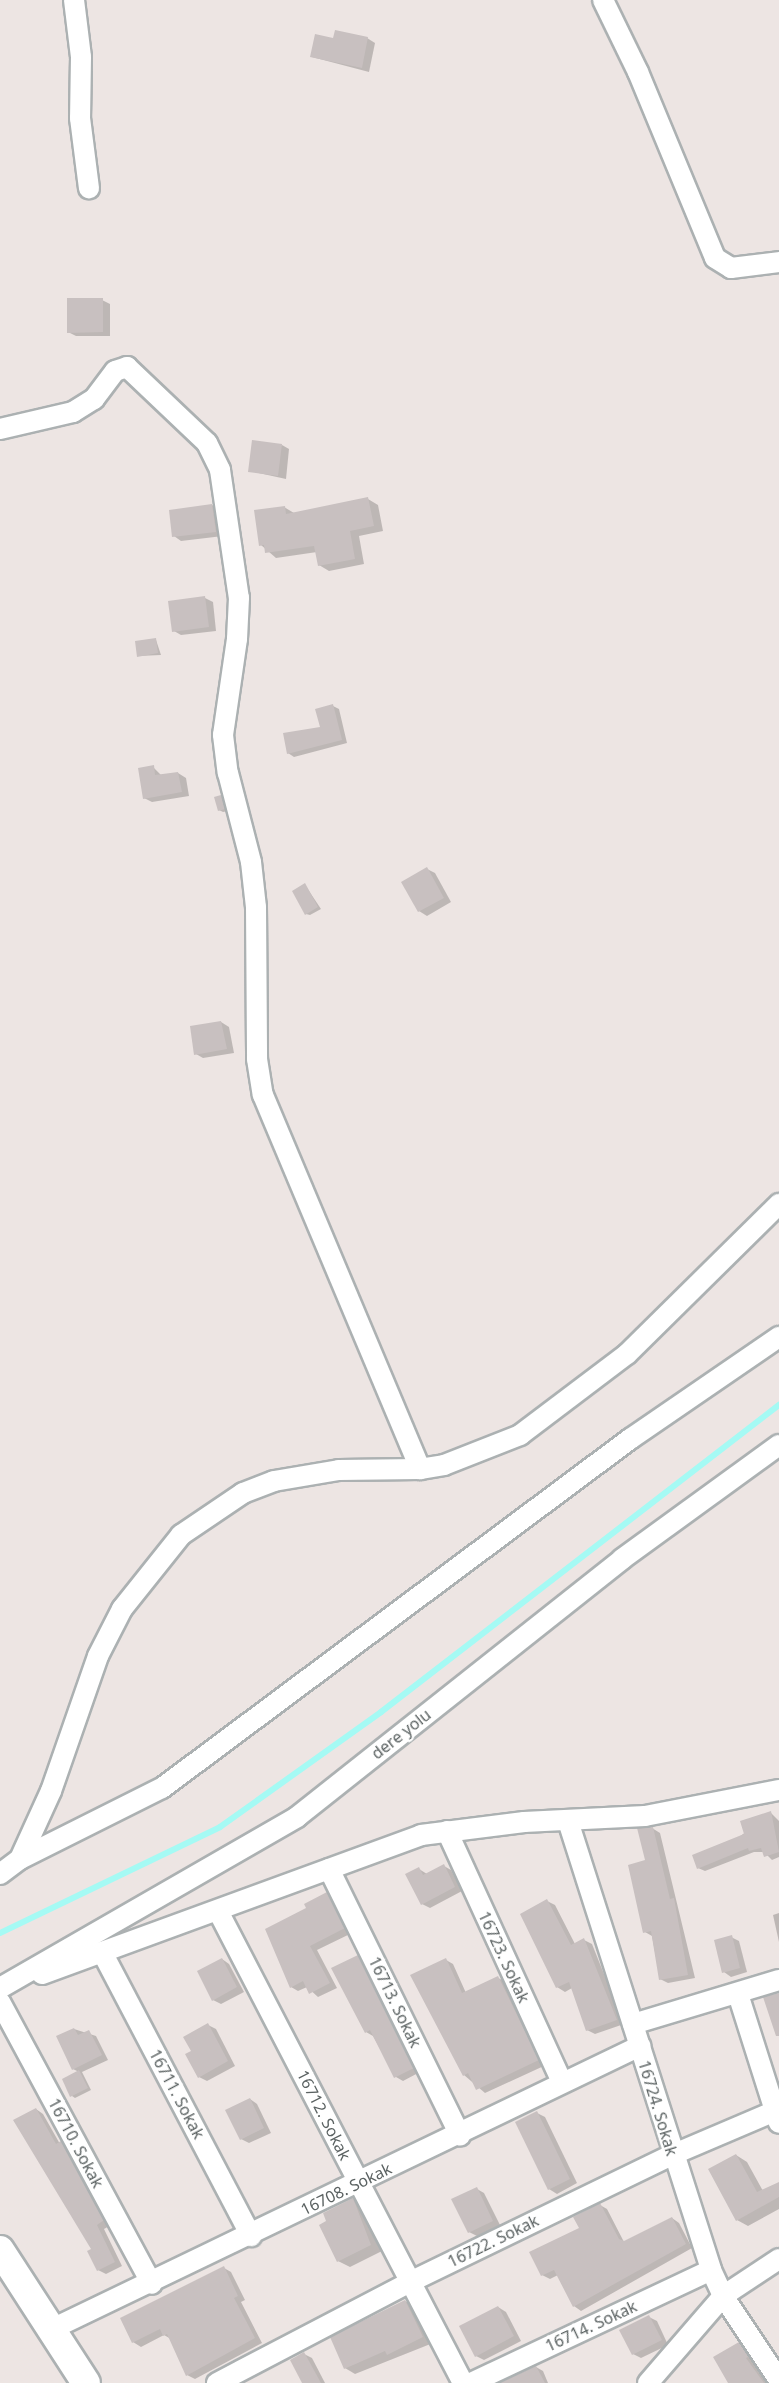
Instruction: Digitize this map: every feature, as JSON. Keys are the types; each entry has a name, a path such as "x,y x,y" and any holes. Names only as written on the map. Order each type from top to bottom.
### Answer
{"street":[{"path":"74,0 81,57 80,118 89,188"},
{"path":"603,0 638,72 715,258 731,268 779,262"},
{"path":"0,429 73,412 94,399 114,371 127,367 207,443 220,470 239,598 237,639 224,735 228,773 251,862 256,907 257,1059 262,1095 420,1469"},
{"path":"20,1859 51,1791 98,1656 122,1609 181,1535 243,1493 274,1481 339,1470 420,1469 494,1448 530,1428 627,1354 779,1204"},
{"path":"0,1874 20,1859 162,1788 630,1439 779,1337"},
{"name":"dere yolu","path":"0,1988 297,1817 622,1559 779,1445"},
{"path":"0,1988 218,1911 391,1845 447,1831 645,1816 779,1790"},
{"name":"16724. Sokak","path":"568,1821 640,2046 672,2155 711,2270 723,2296 779,2380"},
{"name":"16723. Sokak","path":"447,1831 562,2082"},
{"name":"16713. Sokak","path":"329,1869 460,2135"},
{"name":"16712. Sokak","path":"218,1911 463,2383"},
{"name":"16711. Sokak","path":"102,1952 251,2236"},
{"path":"633,2024 779,1980"},
{"path":"738,1994 777,2117"},
{"name":"16710. Sokak","path":"0,2002 152,2284"},
{"name":"16708. Sokak","path":"52,2330 152,2284 358,2182 460,2135 562,2082 640,2046"},
{"name":"16722. Sokak","path":"217,2383 410,2282 672,2155 777,2117"},
{"path":"0,2250 86,2383"},
{"path":"648,2383 723,2296 779,2259"},
{"name":"16714. Sokak","path":"471,2383 711,2270"}],"building":[{"path":"335,30 368,37 362,68 310,57 315,34 333,38"},
{"path":"67,298 103,298 103,332 67,333"},
{"path":"252,440 282,444 278,476 248,472"},
{"path":"368,497 374,526 350,531 355,559 318,566 314,546 265,553 264,545 259,546 254,510 285,506 286,514"},
{"path":"212,504 216,532 172,537 169,510"},
{"path":"205,596 209,627 172,632 168,601"},
{"path":"156,638 158,653 137,657 135,641"},
{"path":"333,704 342,740 287,754 283,733 320,727 315,709"},
{"path":"154,765 155,775 178,772 182,792 143,799 138,768"},
{"path":"221,795 225,809 218,811 214,797"},
{"path":"427,867 444,898 418,912 401,882"},
{"path":"305,883 318,907 305,915 292,891"},
{"path":"221,1021 227,1049 194,1055 190,1026"},
{"path":"771,1811 779,1852 764,1857 761,1848 749,1851 748,1848 697,1869 692,1855 744,1834 740,1821"},
{"path":"653,1827 670,1899 674,1898 688,1975 659,1980 651,1931 643,1933 628,1865 645,1860 637,1828"},
{"path":"444,1864 455,1887 421,1905 405,1874 419,1867 423,1875"},
{"path":"327,1892 345,1928 310,1946 330,1983 309,1994 303,1981 290,1988 265,1929 306,1908 304,1904"},
{"path":"547,1899 571,1945 584,1938 617,2020 586,2031 569,1982 556,1988 520,1914"},
{"path":"732,1935 740,1968 722,1973 714,1940"},
{"path":"358,1955 414,2068 394,2078 370,2030 365,2033 331,1968"},
{"path":"222,1958 237,1987 212,2001 197,1971"},
{"path":"446,1958 462,1993 498,1976 539,2060 476,2090 468,2073 463,2076 410,1975"},
{"path":"779,1993 779,2036 776,2036 763,1997"},
{"path":"208,2023 228,2061 198,2078 185,2054 191,2051 183,2037"},
{"path":"74,2028 78,2035 89,2030 102,2055 72,2070 56,2036"},
{"path":"79,2070 88,2088 70,2097 62,2079"},
{"path":"250,2098 264,2128 240,2140 225,2110"},
{"path":"36,2108 56,2144 61,2141 104,2220 97,2225 115,2262 97,2271 87,2251 91,2249 13,2120"},
{"path":"537,2111 570,2179 548,2190 515,2122"},
{"path":"736,2154 757,2192 779,2182 779,2197 736,2221 708,2169"},
{"path":"477,2187 493,2221 468,2233 451,2199"},
{"path":"353,2198 371,2245 337,2262 319,2225 326,2221 323,2213"},
{"path":"600,2203 619,2239 624,2241 672,2217 686,2244 573,2307 554,2270 541,2276 529,2252 579,2228 573,2217"},
{"path":"224,2266 238,2296 234,2298 255,2338 186,2376 167,2334 163,2336 160,2329 132,2343 120,2318"},
{"path":"405,2300 423,2337 387,2355 385,2351 344,2369 330,2337"},
{"path":"498,2306 514,2336 475,2357 459,2326"},
{"path":"649,2315 662,2340 632,2355 619,2330"},
{"path":"739,2342 748,2357 746,2358 764,2383 728,2383 713,2357"},
{"path":"304,2352 321,2383 302,2383 290,2360"},
{"path":"536,2366 545,2383 499,2383"}],"waterway":[{"path":"0,1933 220,1827 381,1712 779,1405"}]}
